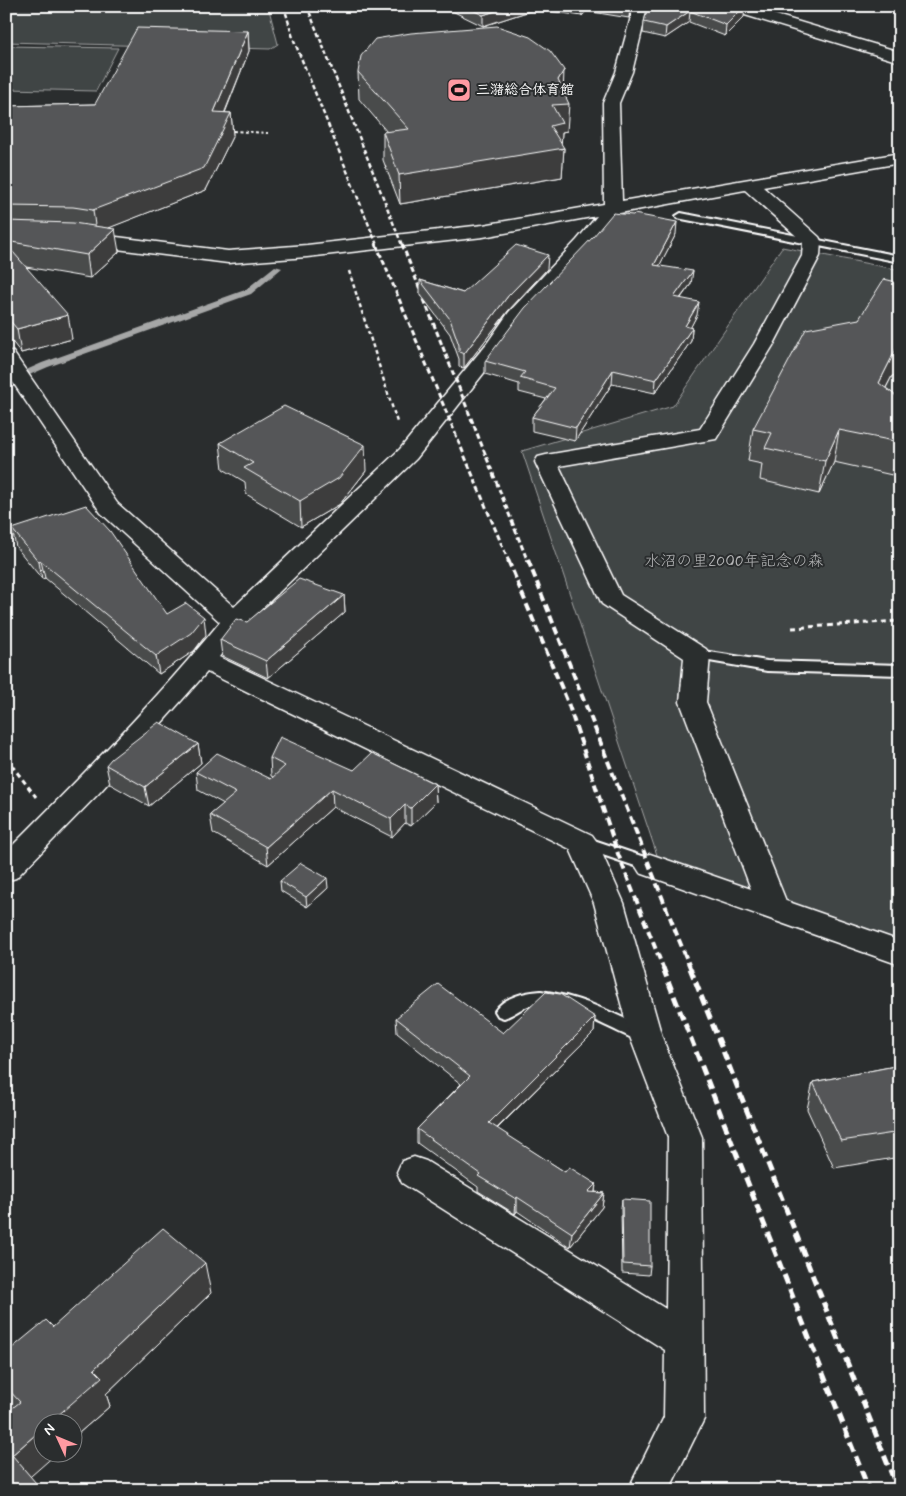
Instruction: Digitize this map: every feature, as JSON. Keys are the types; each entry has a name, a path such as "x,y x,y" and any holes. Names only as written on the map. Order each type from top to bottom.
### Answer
{"street":[{"path":"6,870 90,785 203,660 234,621 408,454 495,346 516,316 584,244 613,209 611,103 624,72 641,6"},
{"path":"730,6 900,57"},
{"path":"6,236 77,238 228,257 341,248 483,231 900,158"},
{"path":"750,184 812,241 811,256 764,344 708,434 546,462 611,600 697,655 693,702 774,909"},
{"path":"6,356 109,508 234,621"},
{"path":"203,660 582,842 609,904 646,1037 685,1137 684,1419 648,1490"},
{"path":"650,865 900,953"},
{"path":"414,1172 683,1340"}],"lane":[{"path":"681,216 900,259"},
{"path":"697,655 767,666 900,670"},
{"path":"582,842 650,865"},
{"path":"504,1011 529,998 553,1000 579,1006 646,1037"}],"path":[{"path":"233,131 268,133"},
{"path":"341,248 408,454"},
{"path":"792,628 900,621"},
{"path":"6,758 54,821"}],"green space":[{"path":"6,6 268,6 278,44 270,49 6,42"},
{"path":"6,46 118,48 96,91 6,89"},
{"name":"水沼の里2000年記念の森","path":"782,247 900,270 900,949 659,861 522,451 673,406"}],"building":[{"path":"464,6 511,6 483,15"},
{"path":"648,6 745,6 726,25 690,11 666,27 644,22"},
{"path":"497,26 530,37 550,51 564,70 558,80 569,104 552,105 562,123 550,126 564,148 399,175 383,132 409,129 358,72 361,56 375,39 411,33"},
{"path":"137,28 248,31 214,112 231,113 204,168 93,210 73,207 6,206 6,106 95,104"},
{"path":"613,213 634,214 677,222 654,265 693,271 674,297 699,302 685,326 692,328 656,380 613,370 576,428 532,417 555,388 520,378 525,372 485,361 525,308 593,237"},
{"path":"6,221 73,223 115,229 87,255 6,241"},
{"path":"6,244 68,315 17,329 6,316"},
{"path":"516,245 548,255 508,296 464,354 459,352 459,345 450,319 420,280 463,293"},
{"path":"884,279 900,283 900,345 898,345 879,383 900,399 899,442 839,430 825,461 765,448 772,433 753,429 806,329 859,319"},
{"path":"284,406 365,445 339,478 300,501 244,468 253,463 220,443"},
{"path":"86,505 110,531 167,614 186,603 204,617 191,633 156,656 41,561 39,562 12,529"},
{"path":"299,579 344,595 266,661 220,640 236,619 247,622"},
{"path":"159,722 198,744 145,787 106,765 111,759"},
{"path":"280,737 354,770 372,753 435,784 411,808 405,805 391,819 332,789 266,847 210,815 236,793 196,772 217,753 271,779 285,766 270,758"},
{"path":"301,863 327,878 306,897 280,881"},
{"path":"438,984 503,1033 546,992 560,994 595,1017 489,1123 565,1172 569,1167 596,1184 588,1192 604,1193 572,1233 517,1197 516,1199 478,1176 480,1174 417,1129 470,1076 396,1018"},
{"path":"900,1065 900,1132 841,1141 813,1082"},
{"path":"622,1199 650,1201 650,1266 623,1264"},
{"path":"163,1228 205,1263 94,1369 102,1377 59,1414 32,1414 32,1438 12,1455 42,1490 6,1490 6,1413 20,1402 6,1387 6,1353 46,1320 53,1327"}],"waterway":[{"path":"6,382 45,365 248,292 278,268"}],"railway":[{"path":"284,6 293,38 377,245"},
{"path":"307,6 402,245"},
{"path":"376,244 509,562"},
{"path":"402,244 528,562"},
{"path":"508,560 568,703 618,854 664,970"},
{"path":"528,560 691,970"},
{"path":"663,968 869,1490"},
{"path":"690,968 898,1490"}],"place":[{"name":"三潴総合体育館","path":"459,90"}]}
